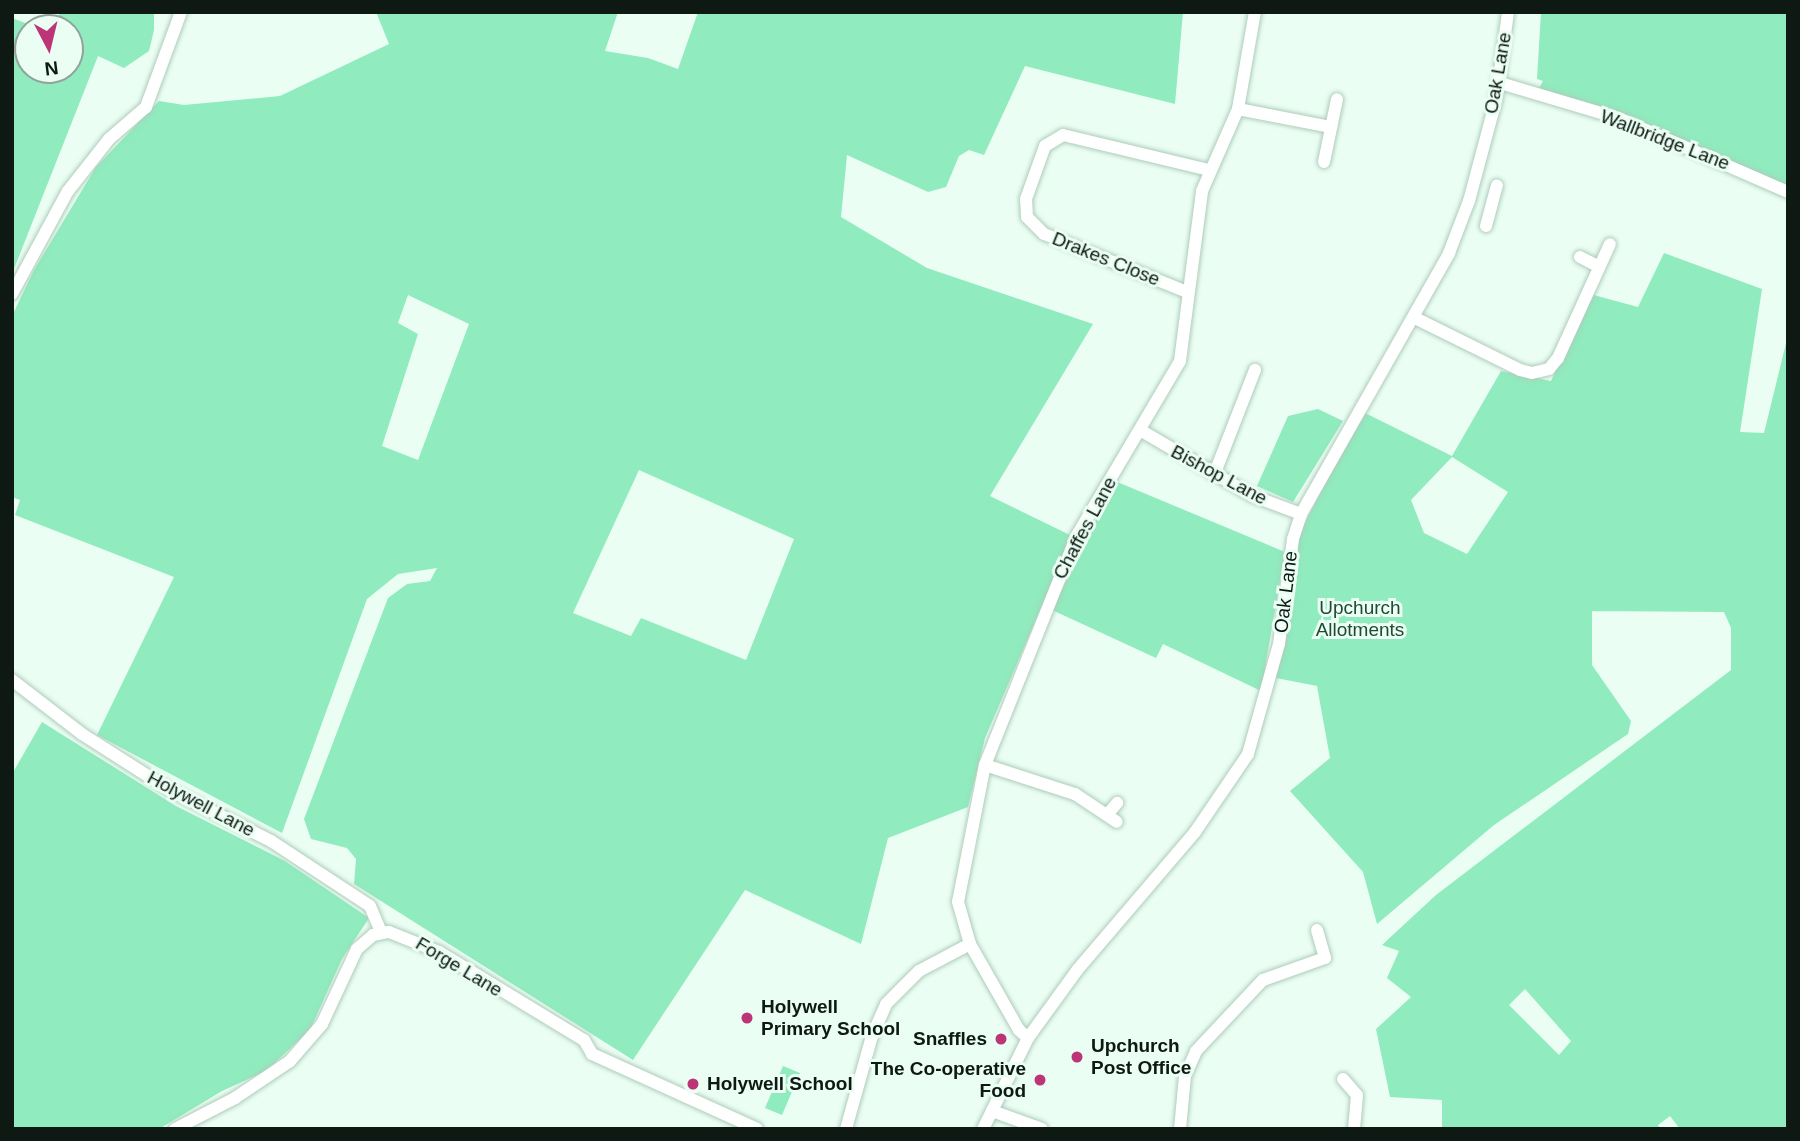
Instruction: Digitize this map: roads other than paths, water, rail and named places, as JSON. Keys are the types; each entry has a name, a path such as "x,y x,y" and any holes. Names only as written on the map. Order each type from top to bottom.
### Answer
{"street":[{"path":"12,294 68,191 109,139 146,107 181,12"},
{"name":"Chaffes Lane","path":"1028,1038 1019,1030 970,944 958,902 973,844 985,765 1076,537 1180,361 1186,292 1209,170 1238,109 1255,12"},
{"name":"Oak Lane","path":"983,1129 1028,1038 1078,969 1195,832 1248,754 1277,655 1293,539 1301,514 1437,279 1469,201 1500,83 1508,12"},
{"name":"Wallbridge Lane","path":"1500,83 1618,118 1788,192"},
{"path":"1324,162 1337,99"},
{"path":"1238,109 1331,127"},
{"name":"Drakes Close","path":"1186,292 1044,233 1027,217 1026,200 1045,146 1063,135 1209,170"},
{"path":"1486,226 1497,185"},
{"path":"1469,201 1492,206"},
{"path":"1415,318 1520,370 1540,372 1558,358 1610,244"},
{"path":"1580,257 1598,266"},
{"path":"1214,475 1255,370"},
{"name":"Bishop Lane","path":"1140,430 1214,475 1301,514"},
{"name":"Holywell Lane","path":"12,680 82,734 170,790 271,841 370,906 381,932"},
{"path":"985,765 1075,794 1112,818 1117,803"},
{"path":"1180,1129 1184,1080 1196,1051 1265,979 1325,958 1317,930"},
{"path":"175,1129 235,1098 290,1060 322,1024 355,953 381,932"},
{"name":"Forge Lane","path":"381,932 403,934 439,952 584,1040 593,1054 757,1129"},
{"path":"846,1129 872,1036 886,1004 919,971 970,944"},
{"path":"1343,1079 1357,1095 1354,1129"},
{"path":"992,1111 1042,1129"}],"place":[{"name":"Holywell Primary School","path":"747,1018"},
{"name":"Snaffles","path":"1001,1039"},
{"name":"Upchurch Post Office","path":"1077,1057"},
{"name":"The Co-operative Food","path":"1040,1080"},
{"name":"Holywell School","path":"693,1084"}],"park label":[{"name":"Upchurch Allotments","path":"1360,619"}]}
